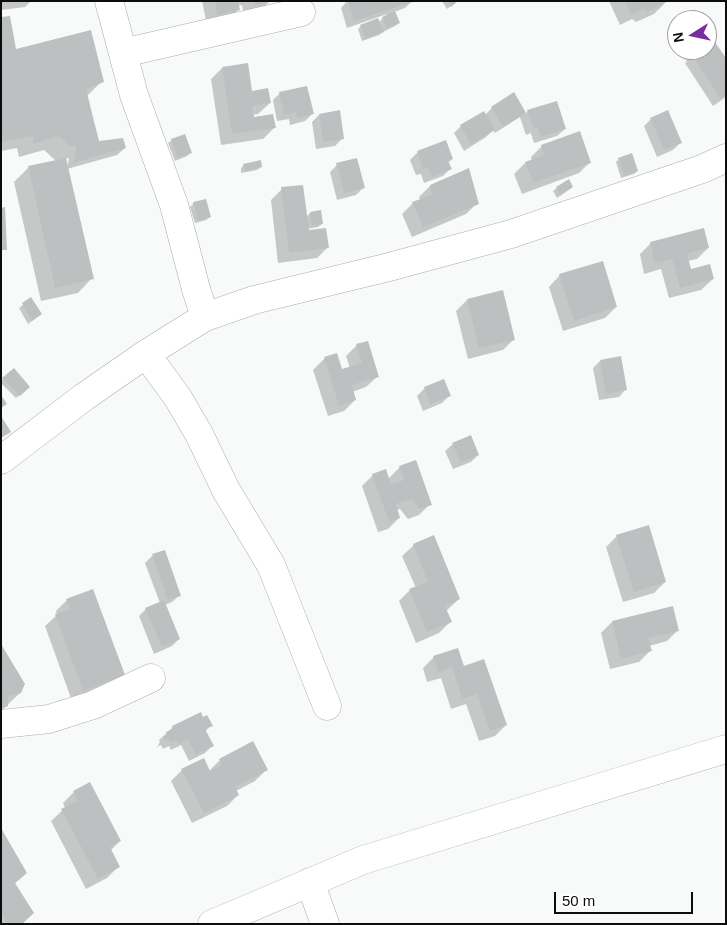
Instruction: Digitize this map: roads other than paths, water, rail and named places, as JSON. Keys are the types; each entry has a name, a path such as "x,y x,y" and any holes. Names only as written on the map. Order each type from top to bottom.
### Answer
{"street":[{"path":"109,1 134,95 174,204 196,289 206,317"},
{"path":"123,53 301,12"},
{"path":"1,460 84,397 146,354 206,317 254,300 389,267 511,234 702,169 726,158"},
{"path":"146,354 178,398 199,434 226,490 271,565 327,706"},
{"path":"1,724 49,719 93,705 151,678"},
{"path":"212,924 363,860 726,749"},
{"path":"310,882 325,924"}]}
